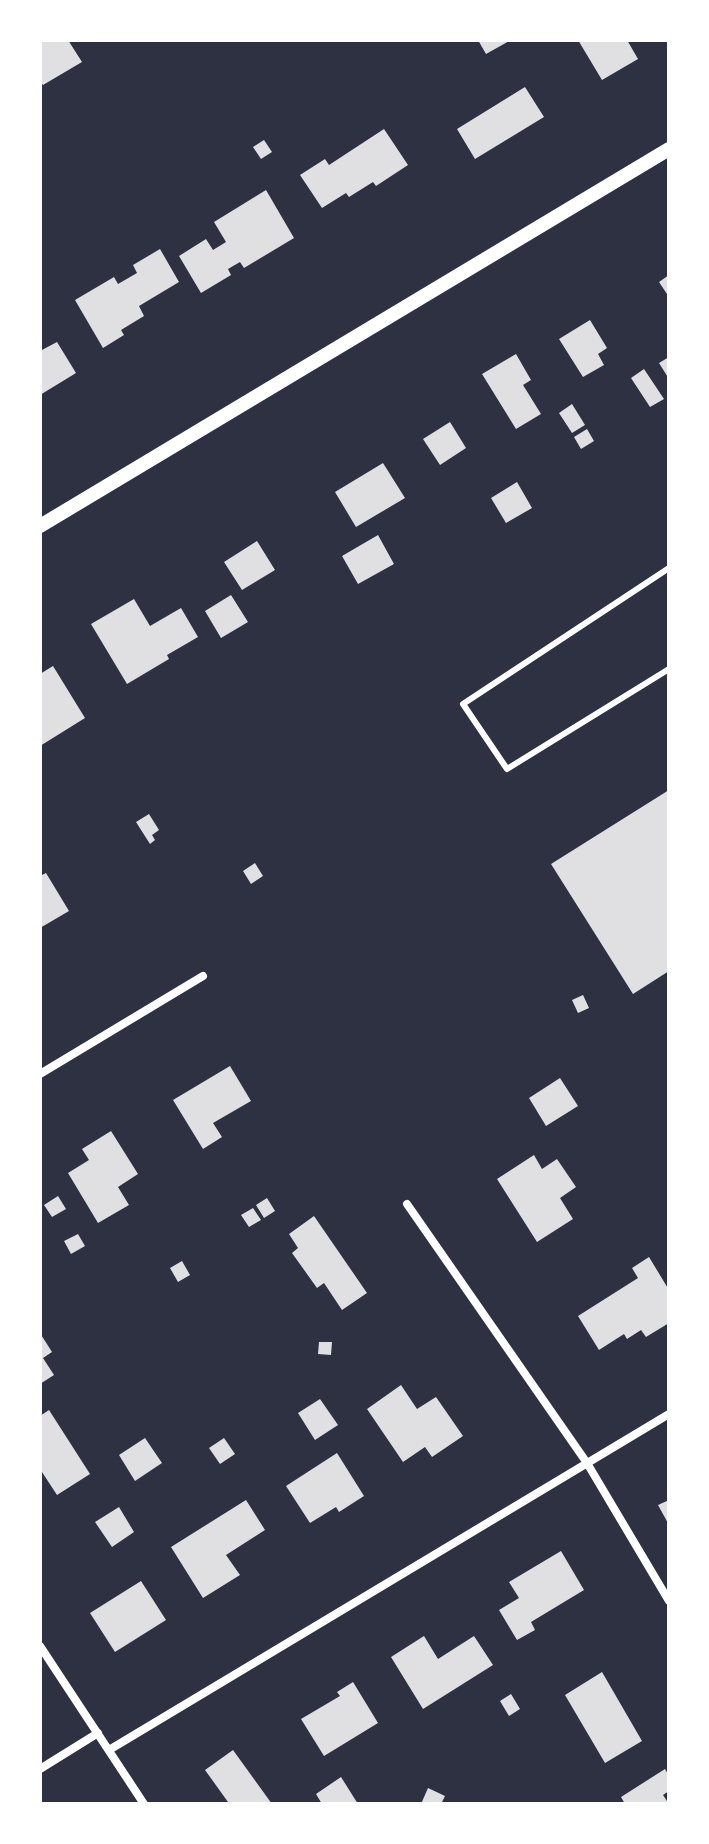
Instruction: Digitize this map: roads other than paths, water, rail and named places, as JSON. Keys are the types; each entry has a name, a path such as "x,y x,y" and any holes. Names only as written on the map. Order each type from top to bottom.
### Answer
{"street":[{"path":"40,526 669,149"},
{"path":"40,1074 203,976"},
{"path":"407,1204 587,1463 669,1601"},
{"path":"109,1750 669,1414"},
{"path":"40,1646 144,1804"},
{"path":"40,1769 98,1733"}],"lane":[{"path":"669,568 463,704 507,769 669,669"}]}
